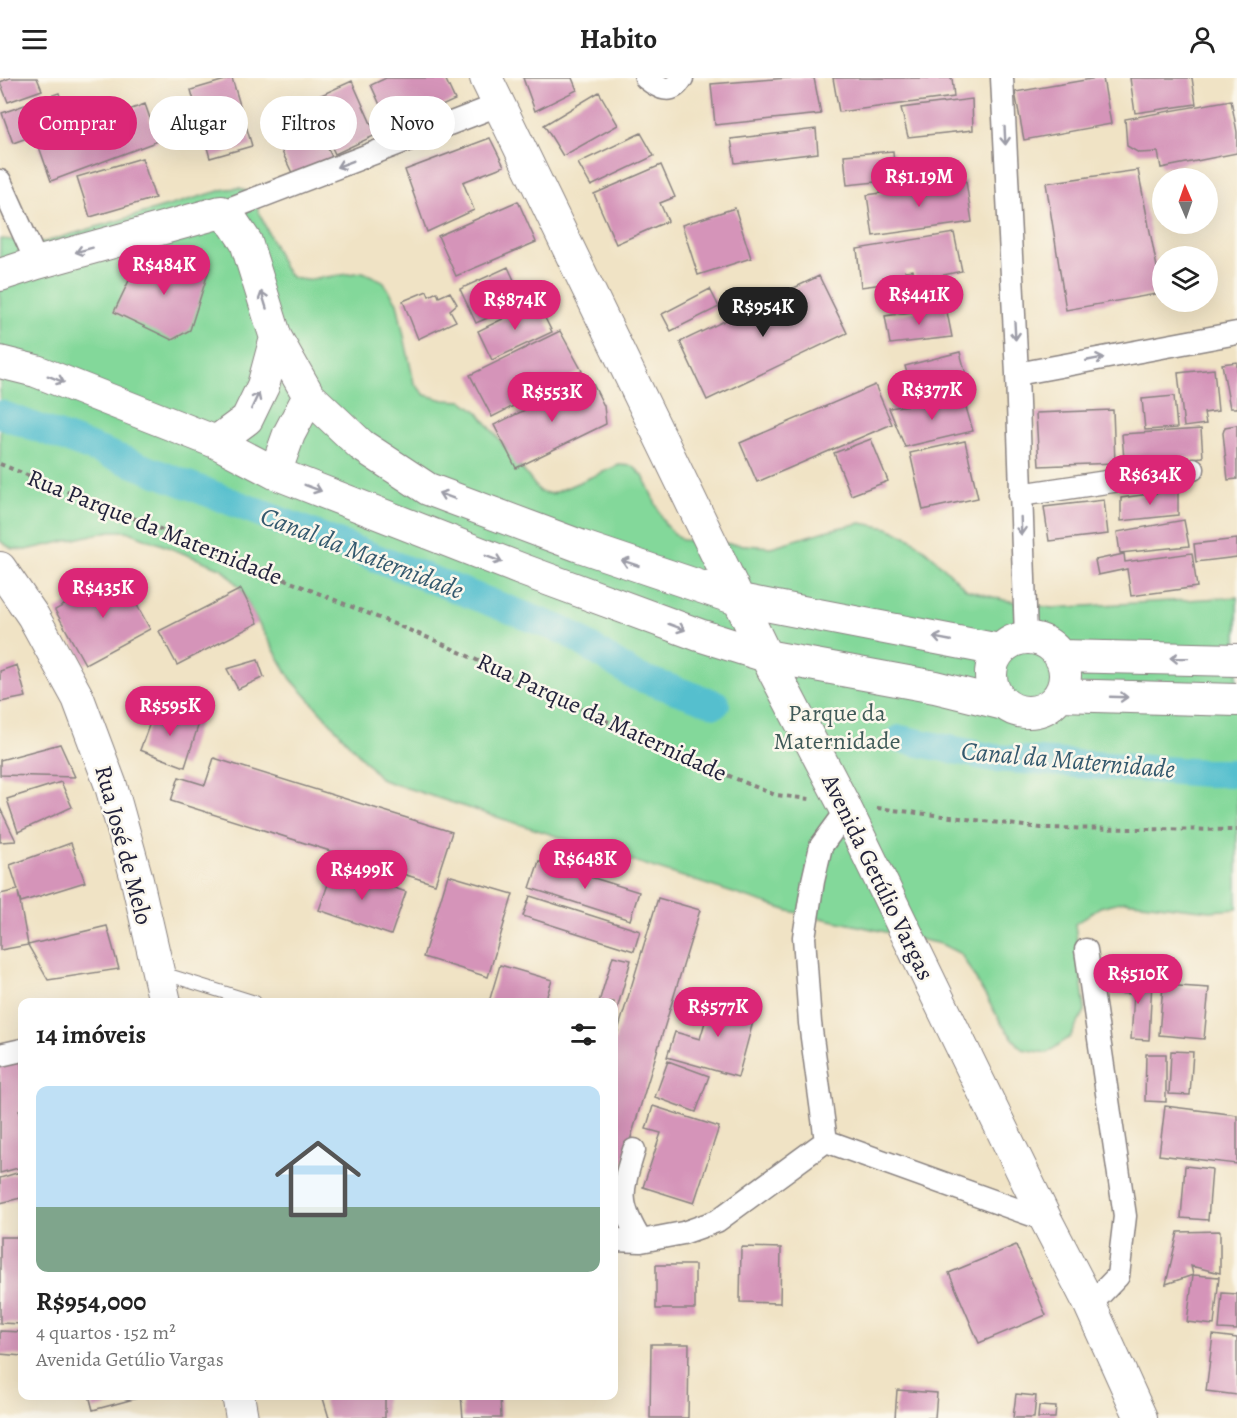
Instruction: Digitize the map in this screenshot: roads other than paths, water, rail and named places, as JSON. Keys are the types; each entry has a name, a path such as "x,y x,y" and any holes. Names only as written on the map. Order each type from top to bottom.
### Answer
{"street":[{"path":"646,78 659,88 666,90 674,88 682,78"},
{"path":"1002,78 1017,374 1020,495 1013,644 993,660 990,672 991,684 996,695 1004,704"},
{"path":"0,275 221,212 492,92"},
{"name":"Avenida Getúlio Vargas","path":"492,92 766,656 845,808 1046,1220 1090,1305 1142,1418"},
{"path":"0,181 37,263"},
{"path":"0,362 36,371 216,442 275,473 523,570 699,635 766,656 935,687 1004,704 1015,710 1028,712 1040,710 1060,695 1066,675 1065,665 1054,647 1046,641 1013,644 740,600 580,546 428,489 361,445 309,396 276,338 246,242 234,224 221,212"},
{"path":"1017,374 1237,333"},
{"path":"216,442 247,418 262,386 276,338"},
{"path":"275,473 289,434 309,396"},
{"path":"1020,495 1193,469"},
{"name":"Rua José de Melo","path":"0,568 33,616 78,698 111,786 136,876 164,998"},
{"path":"1060,656 1237,660"},
{"path":"1060,695 1237,700"},
{"path":"826,1142 810,1023 804,937 821,846 845,808"},
{"path":"1086,950 1125,1216 1118,1276 1090,1305"},
{"path":"0,1055 18,1051"},
{"path":"826,1142 1046,1220"},
{"path":"618,1240 641,1241 683,1233 717,1221 826,1142"},
{"path":"634,1150 625,1179 622,1202 629,1223 641,1241"},
{"path":"239,1400 242,1418"}],"lane":[{"path":"158,972 242,998"}],"waterway":[{"name":"Canal da Maternidade","path":"0,414 567,632 635,676 716,704"},
{"name":"Canal da Maternidade","path":"900,739 994,758 1206,773 1237,773"}],"park label":[{"name":"Parque da Maternidade","path":"837,727"}]}
